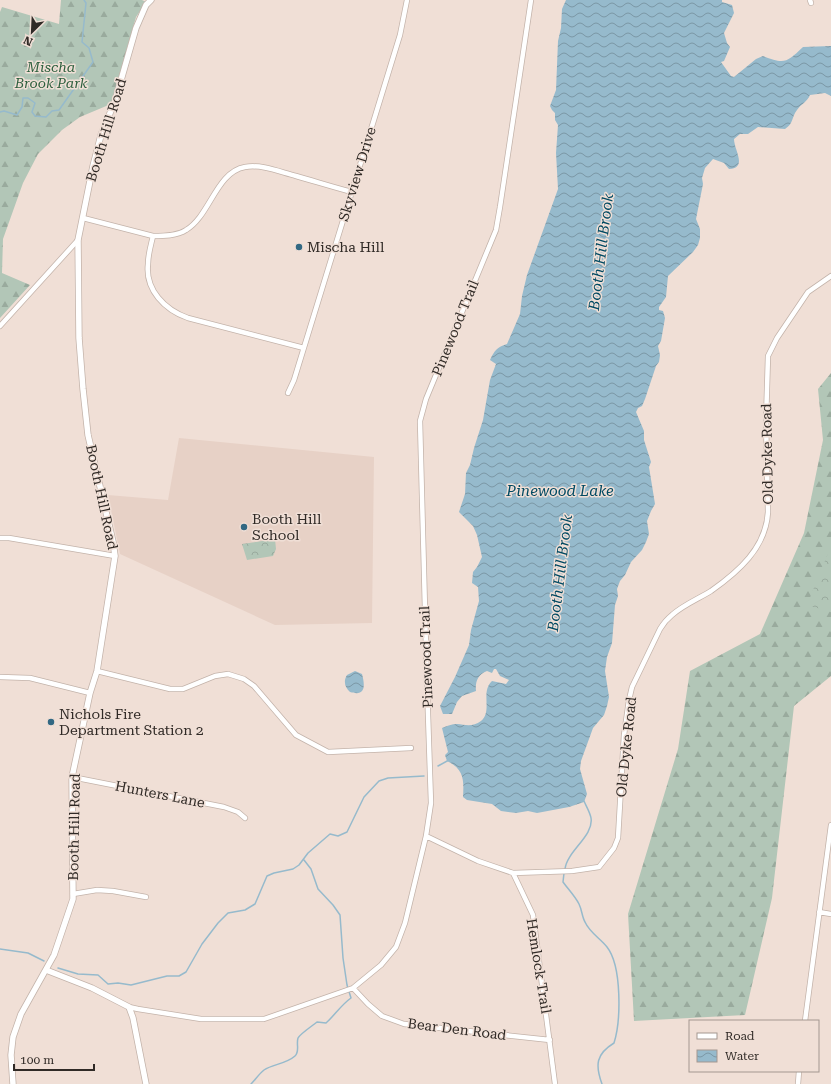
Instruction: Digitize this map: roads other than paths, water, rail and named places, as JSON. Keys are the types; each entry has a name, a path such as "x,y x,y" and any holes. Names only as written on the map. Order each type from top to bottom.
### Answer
{"street":[{"name":"Booth Hill Road","path":"13,1084 11,1055 13,1037 21,1014 54,955 73,899 72,777 90,693 97,671 114,556 113,542 88,435 79,338 78,240 101,135 115,101 136,28 146,5 150,0"},
{"name":"Skyview Drive","path":"288,393 294,380 400,35 407,0"},
{"name":"Pinewood Trail","path":"46,970 92,988 129,1007 200,1019 264,1019 352,989 381,965 396,947 405,923 426,836 431,803 420,421 426,399 496,230 531,0"},
{"path":"83,218 153,236 164,236 186,231 201,216 226,178 243,167 255,166 269,169 352,192"},
{"path":"153,236 147,266 148,276 158,299 166,306 179,315 188,318 304,348"},
{"path":"0,326 78,240"},
{"name":"Old Dyke Road","path":"513,873 572,871 599,867 614,848 618,838 624,735 632,687 660,629 672,615 711,591 738,570 754,552 763,536 768,512 766,421 768,356 777,338 808,292 831,276"},
{"path":"0,538 9,538 114,556"},
{"path":"97,671 170,689 184,689 215,676 228,674 244,679 254,686 296,735 328,752 411,748"},
{"path":"0,677 30,678 90,693"},
{"name":"Hunters Lane","path":"72,777 224,807 238,812 245,818"},
{"path":"805,1020 831,825"},
{"path":"426,836 478,861 513,873"},
{"name":"Hemlock Trail","path":"513,873 533,915 555,1084"},
{"path":"73,894 97,890 113,891 146,897"},
{"path":"819,912 831,914"},
{"name":"Bear Den Road","path":"352,989 382,1016 404,1024 550,1040"},
{"path":"129,1007 133,1018 146,1084"},
{"path":"798,1084 799,1072"}],"water":[{"name":"Pinewood Lake","path":"566,0 722,0 722,2 732,5 734,13 724,33 730,47 724,61 721,62 731,76 734,77 756,59 763,56 781,61 789,59 803,47 831,46 831,96 825,93 810,95 795,113 790,125 785,129 758,127 748,134 740,134 734,139 739,158 738,165 735,168 729,169 724,163 713,159 705,168 702,178 703,184 696,219 700,229 700,238 698,245 693,252 668,276 666,297 659,307 659,310 663,311 665,318 661,341 658,346 660,355 659,362 656,366 642,406 638,408 636,412 644,431 644,440 651,462 649,467 655,504 647,521 649,534 646,542 642,550 631,562 617,589 618,596 615,605 612,643 607,657 605,671 609,697 604,715 593,728 581,761 580,769 587,794 584,802 569,807 537,813 528,811 516,813 501,811 492,804 467,800 463,797 462,776 460,771 453,764 447,761 445,755 448,752 442,728 455,724 472,725 481,721 486,712 487,690 489,685 492,681 506,684 509,680 500,676 496,669 494,669 492,673 487,671 484,672 478,679 476,691 462,696 457,702 452,714 443,714 440,706 469,645 471,630 479,601 478,587 472,583 473,572 482,557 477,535 473,526 459,512 465,494 466,473 470,465 483,420 490,380 496,364 490,360 496,350 507,344 520,314 522,296 527,275 558,189 556,153 558,125 555,120 555,113 550,106 556,90 558,41 561,28 562,9"},
{"path":"355,671 362,674 363,678 364,686 362,691 359,693 350,692 345,684 347,675"}],"waterway":[{"path":"0,112 4,111 17,115 22,107 23,98 28,98 35,103 32,112 35,116 46,117 52,111 59,110 93,62 89,48 82,42 86,3 84,0"},
{"path":"438,766 449,760"},
{"path":"58,968 78,974 98,975 108,984 118,983 131,985 167,976 179,976 186,972 202,944 218,923 228,913 245,910 255,904 267,876 293,869 299,865 308,853 330,834 338,836 347,832 364,797 379,781 388,778 424,776"},
{"name":"Booth Hill Brook","path":"565,869 570,856 585,837 591,825 589,811 584,801"},
{"path":"251,1084 264,1070 271,1066 288,1061 295,1056 299,1036 317,1022 326,1023 351,998 347,985 343,958 340,915 318,889 311,869 304,860"},
{"name":"Booth Hill Brook","path":"564,873 563,882 579,904 587,926 607,947 612,956 618,980 619,1008 614,1043 600,1056 598,1066 602,1084"},
{"path":"0,949 28,953 44,961"}],"place":[{"name":"Mischa Hill","path":"299,247"},
{"name":"Booth Hill School","path":"244,527"},
{"name":"Nichols Fire Department Station 2","path":"51,722"}],"park label":[{"name":"Mischa Brook Park","path":"51,76"}]}
